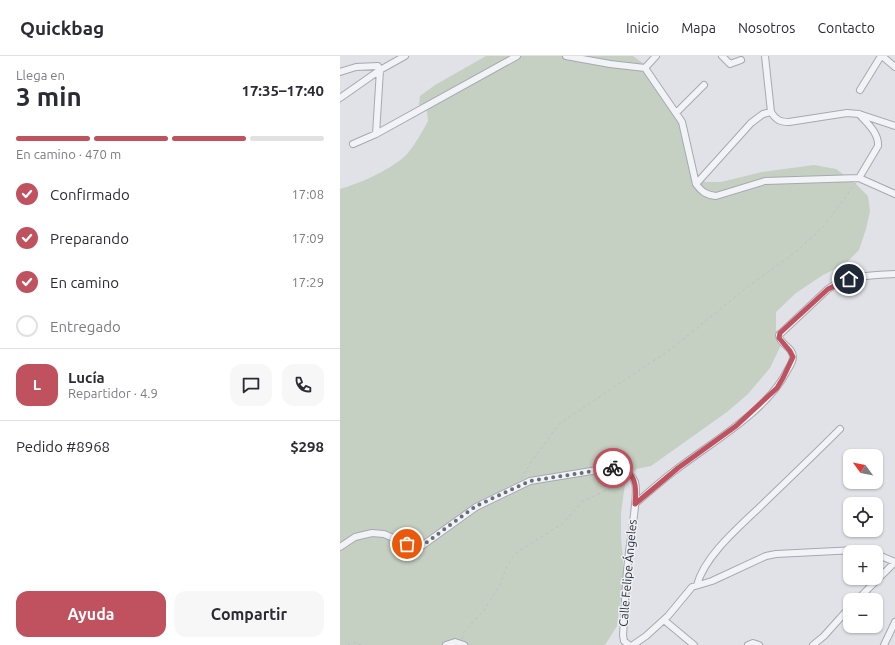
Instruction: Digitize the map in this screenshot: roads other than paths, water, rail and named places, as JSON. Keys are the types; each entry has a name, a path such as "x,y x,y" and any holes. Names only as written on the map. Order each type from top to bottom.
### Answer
{"street":[{"path":"340,98 380,70 405,56"},
{"path":"353,144 376,134 517,56"},
{"path":"566,56 610,64 645,68 682,122 696,184 700,190 708,195 716,196 764,181 859,178 895,194"},
{"path":"645,68 656,56"},
{"path":"722,56 730,64 740,60"},
{"path":"765,56 771,112 775,119 781,122 789,122 847,113 859,114 895,126"},
{"path":"860,90 881,56 895,67"},
{"path":"340,72 356,66 378,66 380,70 376,134"},
{"path":"676,113 704,86"},
{"path":"696,184 751,123 763,114 771,112"},
{"path":"859,114 874,132 878,140 878,146 859,178"},
{"path":"635,504 678,468 736,426 777,388 793,357 792,352 780,339 779,335 828,289 854,277 895,274"},
{"path":"697,584 705,566 729,538 840,429"},
{"name":"Calle Felipe Ángeles","path":"340,547 355,537 372,533 384,534 410,546 423,545 476,506 537,479 613,468 625,470 632,477 636,490 628,561 623,635 624,641 629,645"},
{"path":"697,584 712,581 771,555 843,551"},
{"path":"864,593 895,562 883,557"},
{"name":"Calle Felipe Ángeles","path":"633,645 664,620 697,584"},
{"path":"814,645 843,615"},
{"path":"664,620 694,645"},
{"path":"884,645 895,622"},
{"path":"446,645 455,642 463,644"},
{"path":"748,645 753,643 759,645"}]}
